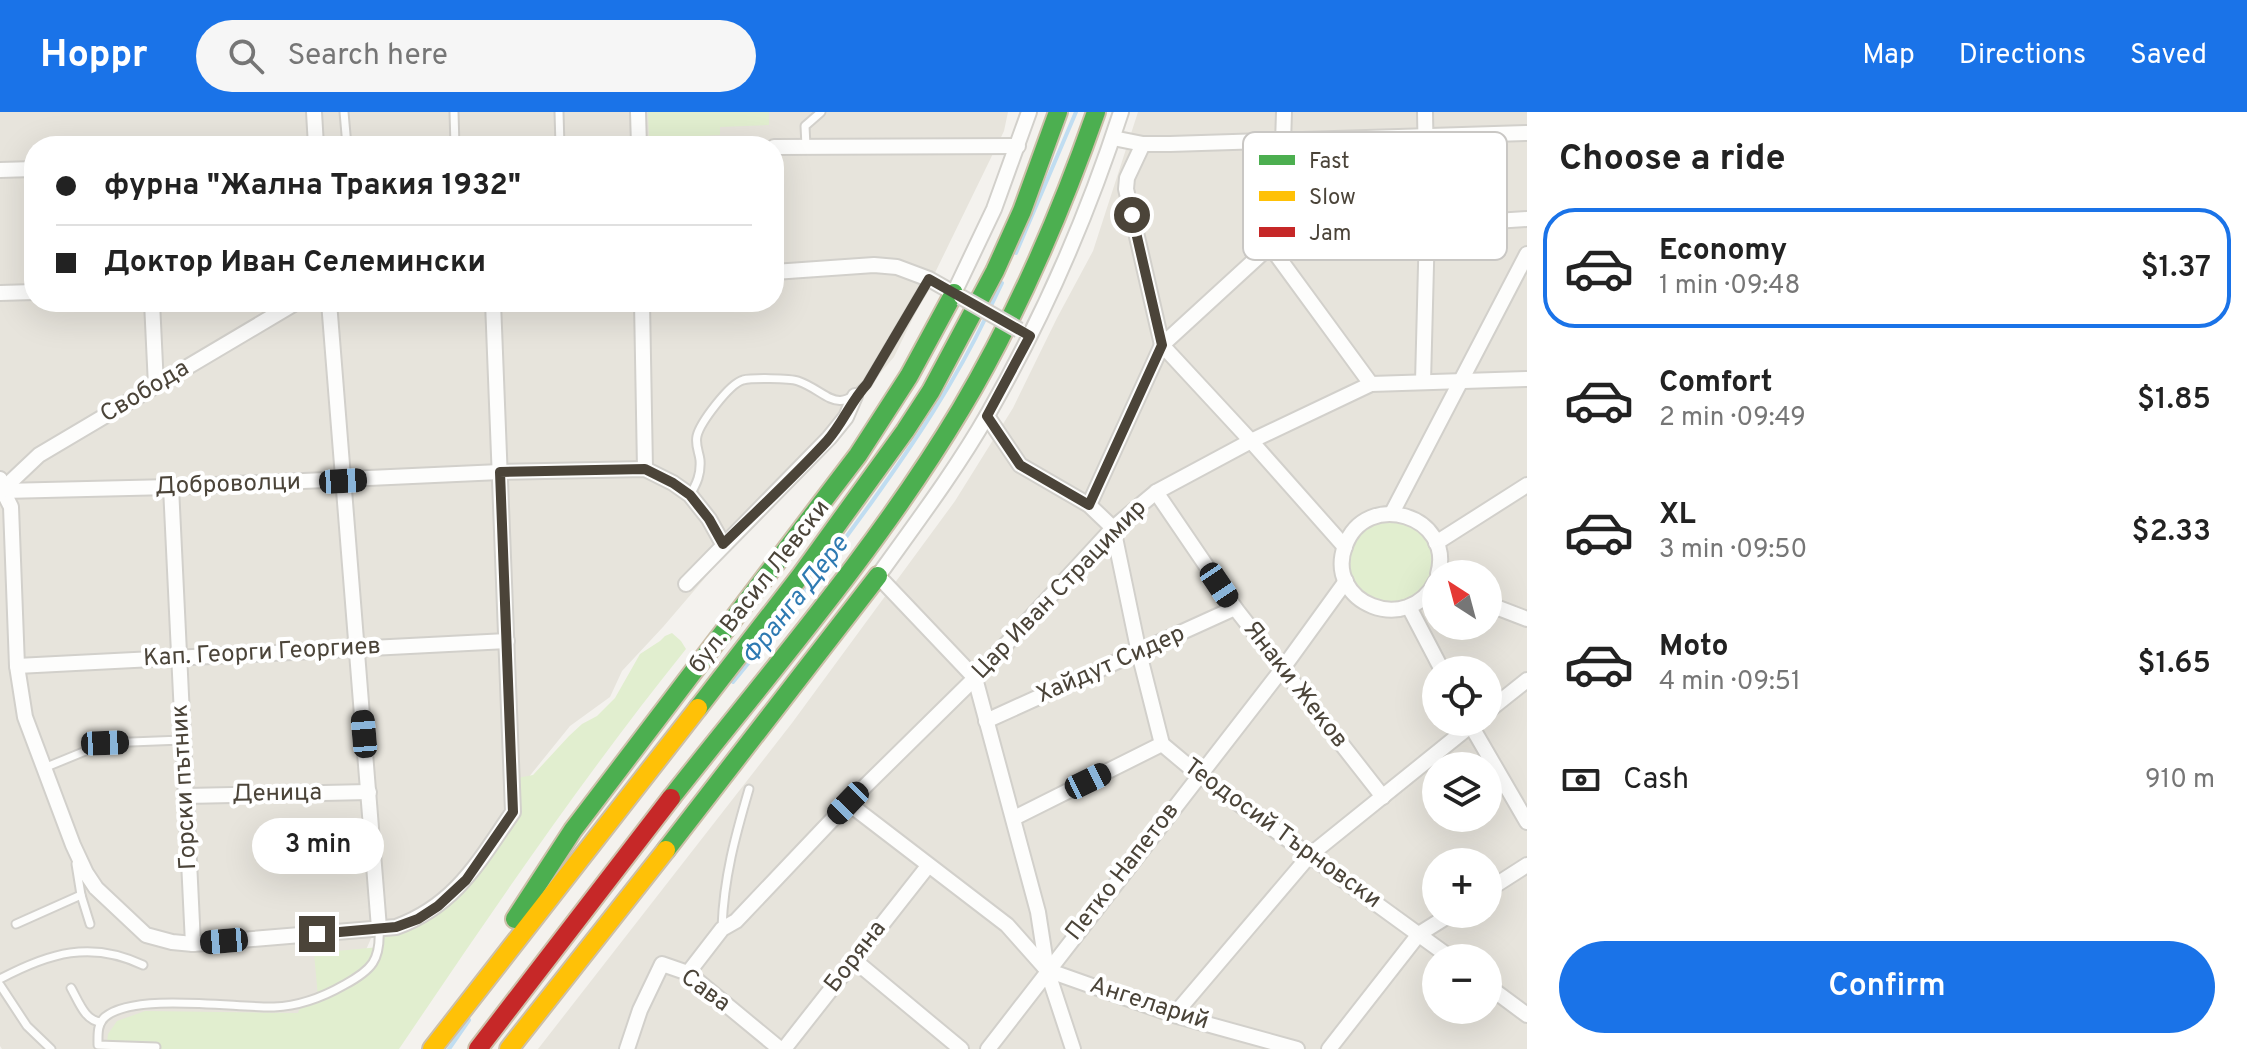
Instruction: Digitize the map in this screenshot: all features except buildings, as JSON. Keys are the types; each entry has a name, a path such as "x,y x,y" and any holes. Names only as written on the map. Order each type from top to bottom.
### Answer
{"highway":[{"name":"бул. Васил Левски","path":"432,1049 801,575 905,431 957,345 995,271 1022,211 1058,112"},
{"path":"478,1049 809,622 936,450 1023,294 1067,194 1096,112"},
{"path":"444,1033 567,839 890,410 957,295"},
{"path":"509,1049 878,576"}],"street":[{"path":"314,112 315,136"},
{"path":"638,112 639,136"},
{"path":"957,295 1029,112"},
{"path":"1073,1049 1047,970 1038,912 975,678 878,576 987,416 1024,333 1050,297 1121,112"},
{"path":"1283,132 1284,112"},
{"path":"1425,112 1426,132"},
{"path":"1507,134 1527,133"},
{"path":"1113,138 1143,144 1243,140"},
{"path":"1143,144 1127,178 1126,189 1162,345 1345,547"},
{"path":"784,147 1018,146"},
{"path":"0,170 24,169"},
{"path":"1507,221 1527,219"},
{"path":"1392,513 1527,254"},
{"path":"1089,505 1162,345 1253,260"},
{"path":"1288,260 1371,384"},
{"path":"1423,382 1426,260"},
{"path":"784,271 874,265 897,267 929,279 1024,333"},
{"path":"0,293 24,292"},
{"path":"152,312 156,386"},
{"name":"Свобода","path":"1,487 39,455 280,312"},
{"path":"330,312 379,928"},
{"path":"1,487 6,512 17,666 25,717 73,845 96,888 146,935 172,942 193,944 396,927 418,919 438,906 466,880 513,812 493,312"},
{"path":"642,312 645,469 690,495 723,544"},
{"name":"Цар Иван Страцимир","path":"688,973 722,929 736,921 848,803 975,678 1113,528 1156,492 1251,441 1371,384 1527,379"},
{"path":"686,584 829,438 846,417 855,396"},
{"path":"987,416 1020,465 1089,505 1113,528"},
{"name":"Доброволци","path":"1,487 171,487 500,472 645,469"},
{"path":"1436,543 1527,485"},
{"name":"Горски пътник","path":"171,487 193,944"},
{"name":"Янаки Жеков","path":"1156,492 1235,608 1383,797"},
{"path":"1422,599 1395,611 1366,604 1354,594 1346,581 1343,570 1345,547 1352,533 1363,522 1376,515 1392,513 1408,516 1422,524 1433,536 1439,560"},
{"name":"Теодосий Търновски","path":"1113,528 1162,744 1199,775 1432,944"},
{"name":"Петко Напетов","path":"988,1049 1283,668 1346,581"},
{"path":"1409,607 1435,656"},
{"name":"Хайдут Сидер","path":"986,721 1235,608"},
{"path":"1502,609 1527,619"},
{"name":"Кап. Георги Георгиев","path":"17,666 507,641"},
{"path":"1502,700 1527,680"},
{"path":"1174,1015 1310,855 1456,736"},
{"path":"1478,736 1527,822"},
{"path":"1014,818 1162,744"},
{"name":"Деница","path":"186,796 369,792"},
{"path":"848,803 1007,925 1047,970"},
{"path":"1502,881 1527,865"},
{"name":"Боряна","path":"782,1049 928,866"},
{"path":"1329,1049 1419,934 1429,928"},
{"path":"854,960 961,1049"},
{"name":"Сава","path":"627,1049 640,1010 662,964 688,973 782,1049"},
{"name":"Ангеларий","path":"1047,970 1174,1015 1297,1049"},
{"path":"1502,996 1527,1015"}],"lane":[{"path":"344,112 346,136"},
{"path":"454,112 455,136"},
{"path":"559,112 560,136"},
{"path":"806,148 805,126 821,112"},
{"path":"690,495 699,480 697,434 734,384 743,380 796,380 828,398 842,401 855,396 867,384 929,279"},
{"path":"44,768 105,743 182,740"},
{"path":"722,929 729,858 749,789"},
{"path":"73,845 81,895 90,924"},
{"path":"16,924 81,895"},
{"path":"156,1047 97,1047 101,1022 105,1017 131,1006 170,1003 277,1007 326,995 353,981 378,957 379,928"},
{"path":"51,1049 27,1026 0,982 15,971 67,952 99,951 124,956 143,965"},
{"path":"71,988 86,1014 95,1022 101,1022"}],"shaded area":[{"path":"0,112 1008,112 1004,131 894,357 622,671 610,697 570,726 507,804 463,877 413,916 377,925 322,1049 2,1049"},
{"path":"1138,112 1527,112 1527,1049 538,1049 792,723 955,501 1013,408 1093,251"}],"green space":[{"path":"648,112 769,112 769,125 720,127 720,135 649,136"},
{"path":"1392,513 1433,536 1435,560 1422,560 1422,592 1396,611 1354,594 1342,558 1363,522"},
{"path":"672,633 686,649 574,796 399,1049 106,1049 108,1034 117,1021 145,1011 298,1013 302,1002 318,997 314,953 380,947 379,928 438,906 513,812 512,779 533,775 569,736 597,716 615,698 640,654"}],"waterway":[{"name":"Франга Дере","path":"1016,253 1076,112"},
{"name":"Франга Дере","path":"990,308 1002,283"},
{"name":"Франга Дере","path":"733,682 821,571 903,458 948,388 987,315"},
{"name":"Франга Дере","path":"449,1049 469,1020"}],"traffic: fast":[{"path":"698,708 801,575 931,391 995,271 1022,211 1058,112"},
{"path":"671,798 859,560 895,511 961,409 1001,337 1036,264 1096,112"},
{"path":"515,919 573,830 858,455 909,376 954,293"},
{"path":"666,850 878,576"}],"traffic: slow":[{"path":"432,1049 698,708"},
{"path":"509,1049 666,850"}],"traffic: jam":[{"path":"478,1049 671,798"}],"route":[{"path":"317,934 396,927 418,919 438,906 466,880 513,812 500,472 645,469 690,495 723,544 846,417 855,396 867,384 929,279 1030,336 987,416 1020,465 1089,505 1162,345 1132,215"}]}
